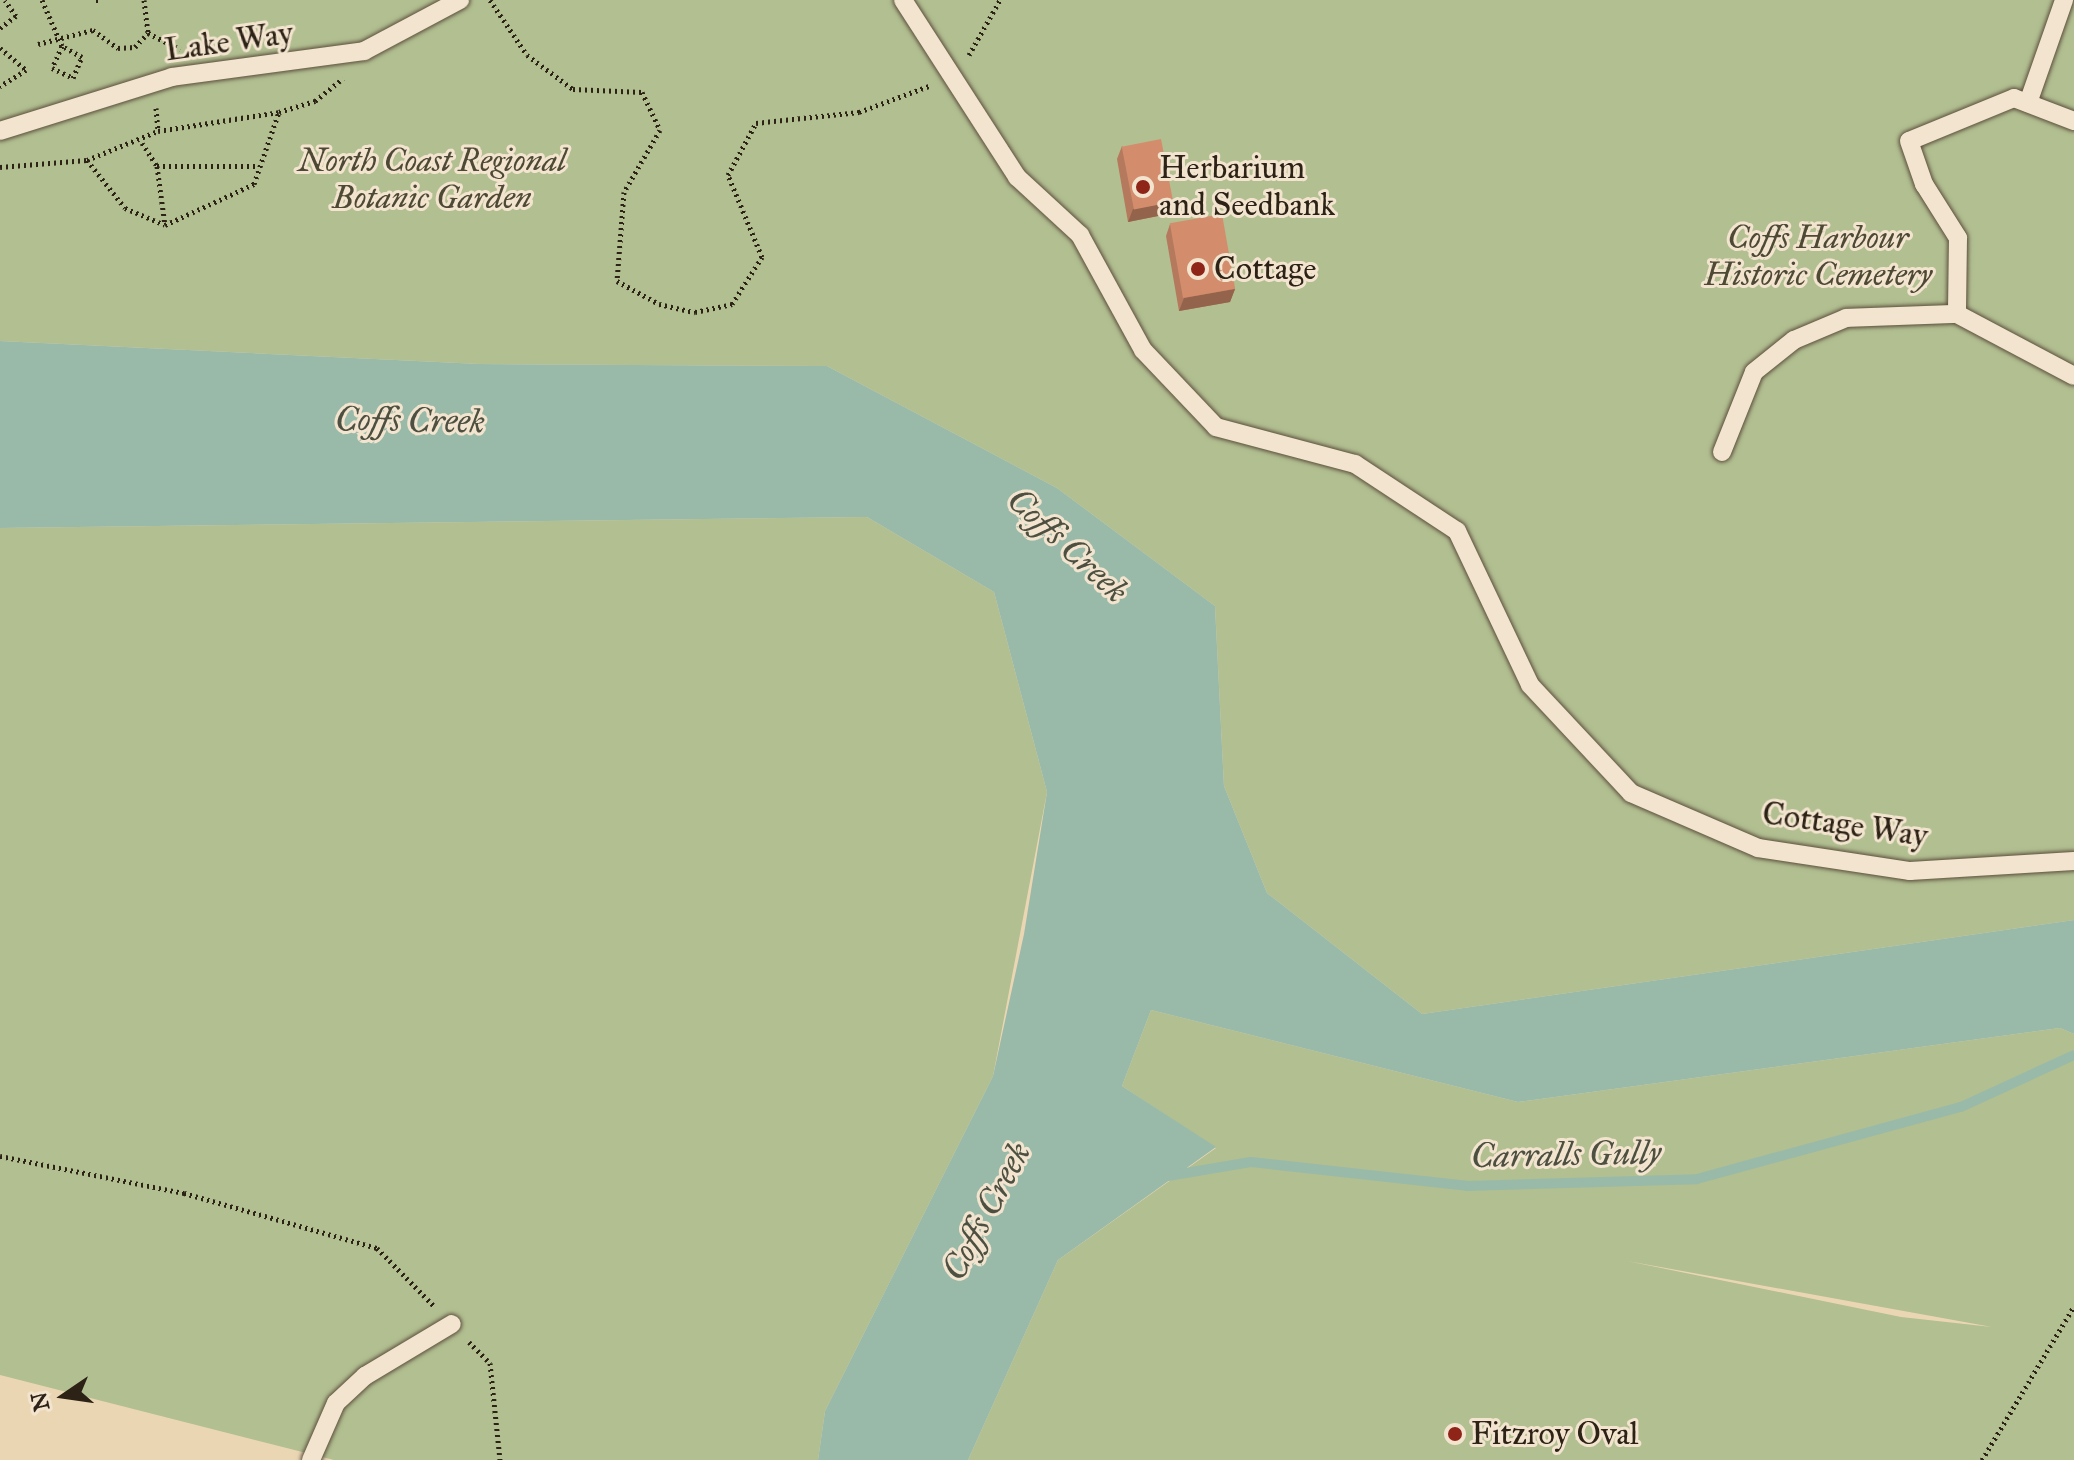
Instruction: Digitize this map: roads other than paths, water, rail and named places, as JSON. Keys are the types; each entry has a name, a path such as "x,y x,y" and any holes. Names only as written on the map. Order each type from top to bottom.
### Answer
{"lane":[{"name":"Lake Way","path":"0,131 131,88 224,70 364,51 460,0"},
{"name":"Cottage Way","path":"903,0 958,76 1017,177 1080,235 1143,350 1216,427 1355,464 1457,531 1530,685 1631,793 1758,848 1910,871 2074,861"},
{"path":"2028,103 2064,0"},
{"path":"1957,314 1958,238 1924,184 1909,141 2014,98 2074,121"},
{"path":"1722,452 1754,372 1794,340 1846,318 1957,314 2074,376"},
{"path":"311,1460 336,1403 365,1376 452,1324"}],"water":[{"name":"Coffs Creek","path":"0,341 480,364 827,366 1057,488 1215,606 1224,786 1267,893 1422,1014 2074,920 2074,1034 2060,1028 1518,1102 1151,1010 1122,1086 1216,1147 1058,1260 968,1460 818,1460 825,1411 993,1076 1024,934 1047,792 994,592 867,517 0,528"}],"waterway":[{"name":"Carralls Gully","path":"1168,1176 1251,1162 1467,1186 1697,1179 1961,1107 2074,1055"}],"place":[{"name":"Herbarium and Seedbank","path":"1143,187"},
{"name":"Cottage","path":"1198,269"},
{"name":"Fitzroy Oval","path":"1455,1434"}],"park label":[{"name":"North Coast Regional Botanic Garden","path":"432,180"},
{"name":"Coffs Harbour Historic Cemetery","path":"1818,258"}]}
